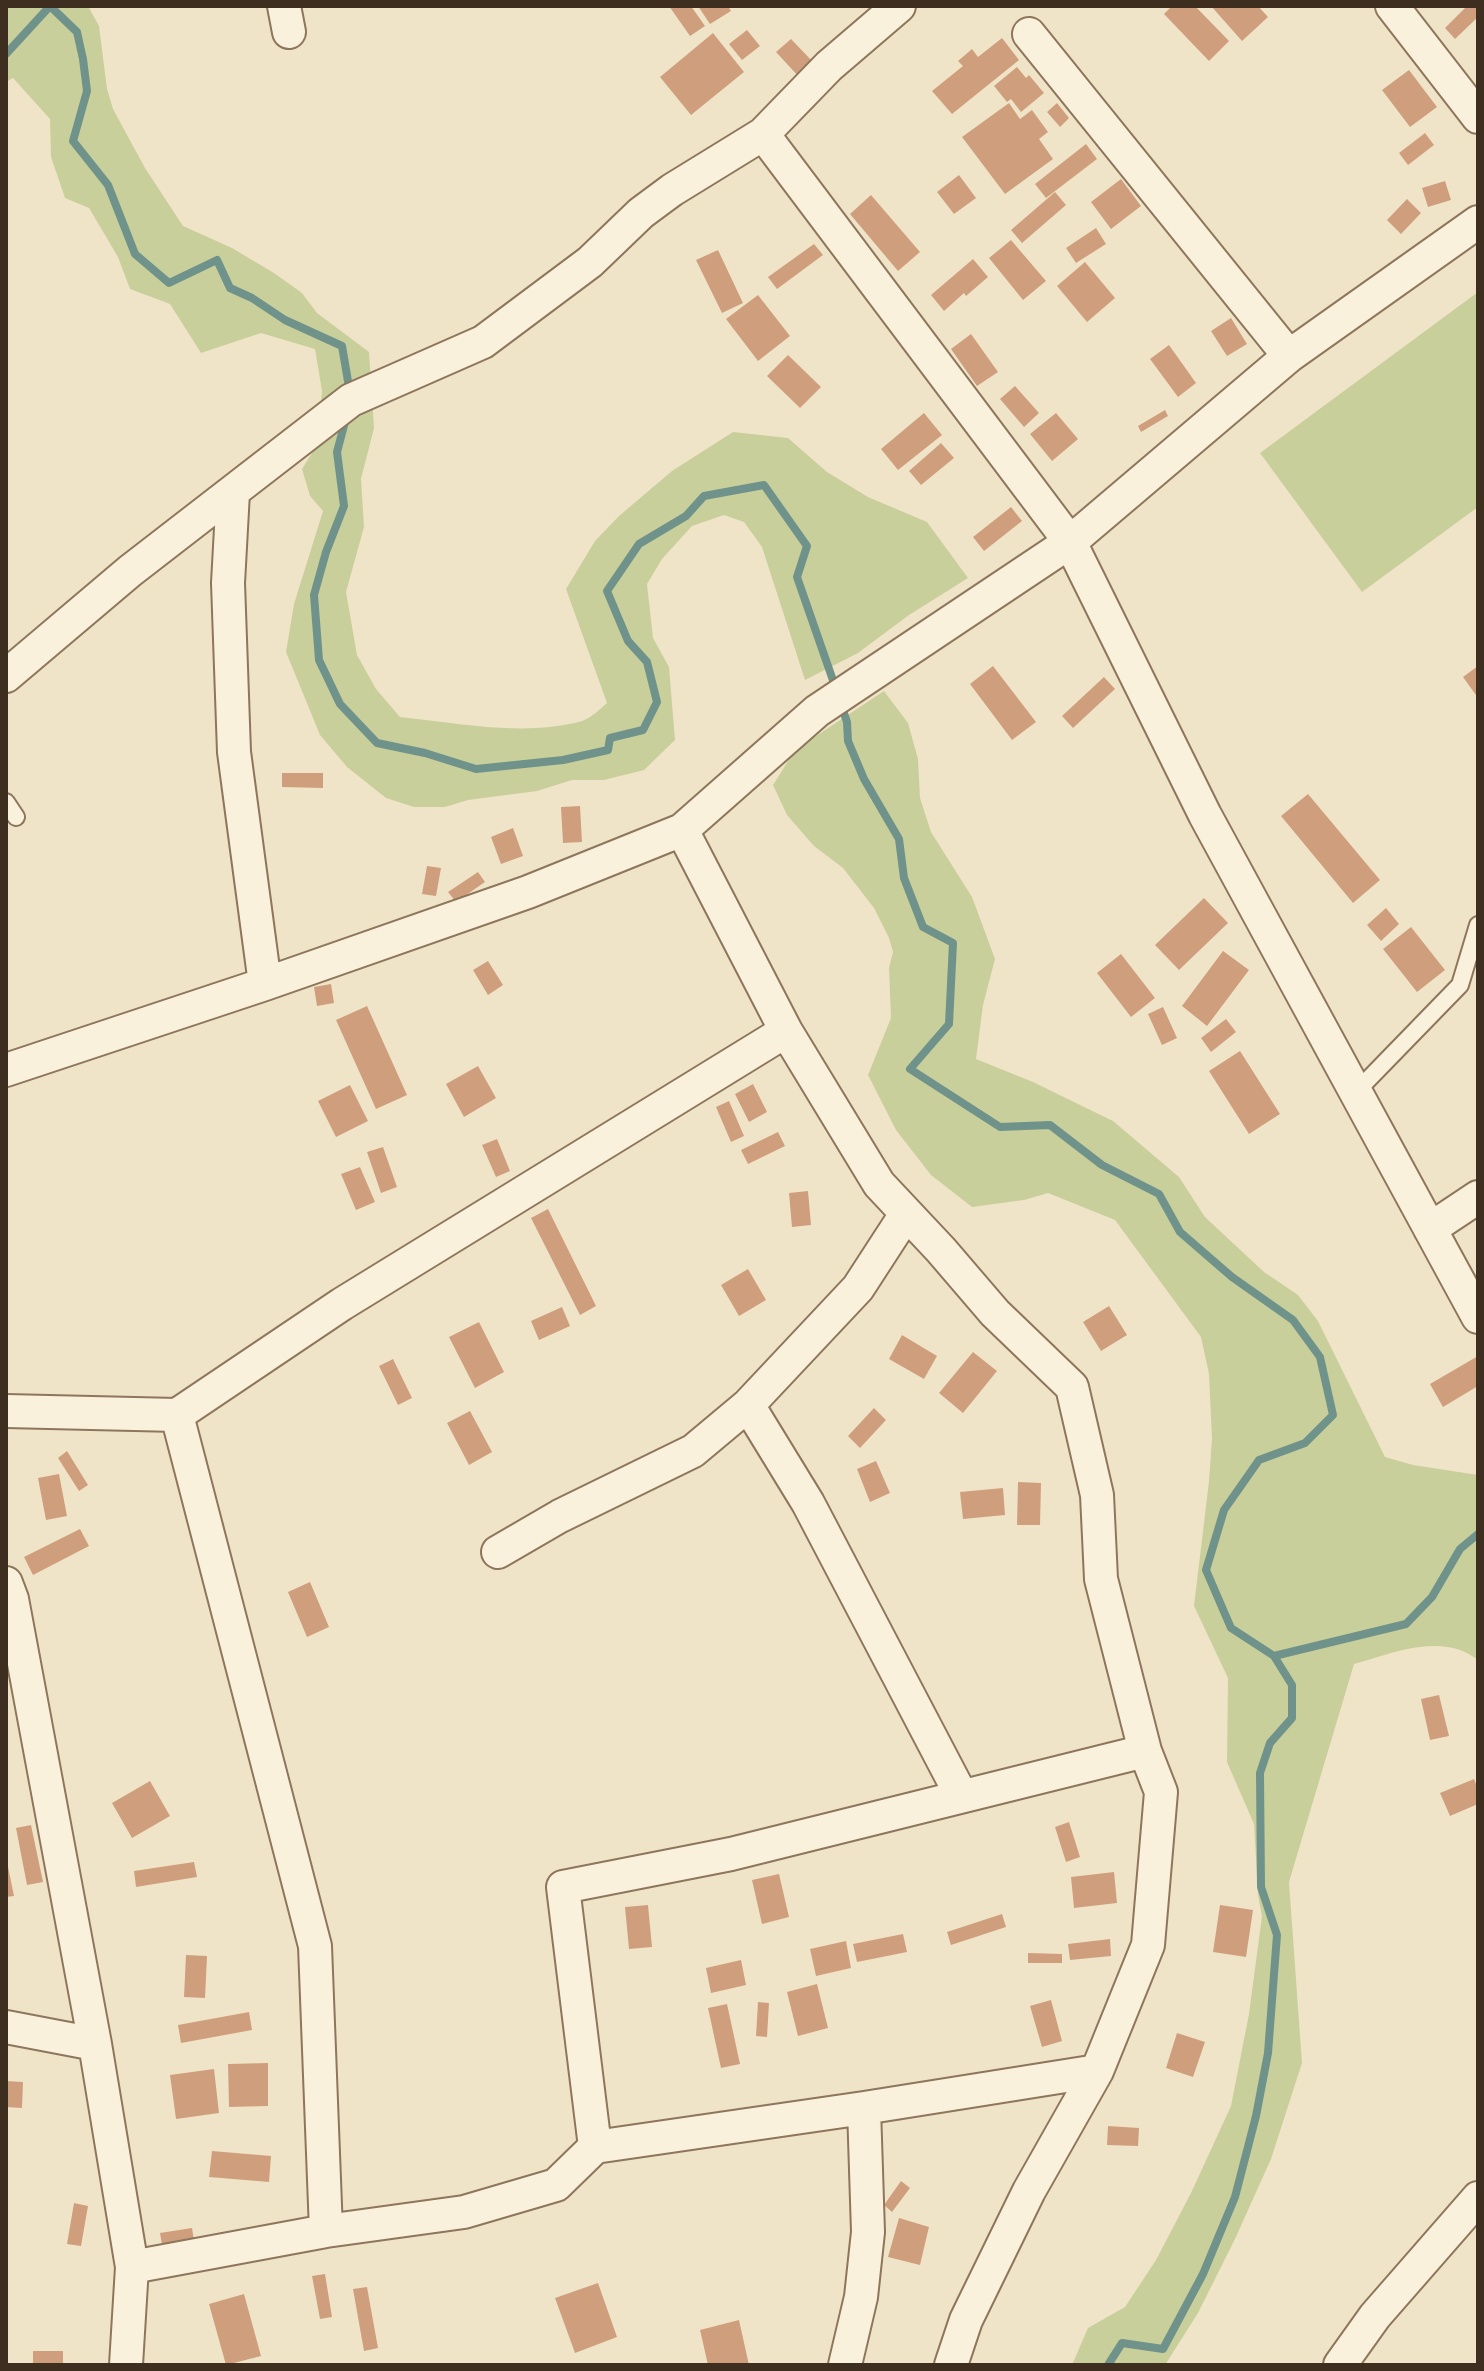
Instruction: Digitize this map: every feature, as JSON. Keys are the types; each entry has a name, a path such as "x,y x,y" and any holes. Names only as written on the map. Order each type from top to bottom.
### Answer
{"street":[{"path":"6,676 130,571 351,400 483,342 590,262 651,205 763,134 829,66 899,6"},
{"path":"1392,6 1478,117"},
{"path":"1029,34 1289,356"},
{"path":"763,134 1070,542 1205,815 1478,1317"},
{"path":"6,1070 528,892 682,830 817,711 1070,542 1289,356 1478,222"},
{"path":"233,492 228,583 234,752 265,984"},
{"path":"682,830 786,1031 879,1184 995,1313 1072,1387 1097,1495 1101,1579 1145,1751 1161,1792 1148,1945 1097,2071 1015,2220 966,2320 951,2365"},
{"path":"6,1411 177,1415 342,1304 786,1031"},
{"path":"1430,1229 1478,1197"},
{"path":"498,1552 560,1516 693,1451 748,1405 858,1288 906,1214"},
{"path":"748,1405 808,1503 961,1795"},
{"path":"177,1415 315,1946 326,2231"},
{"path":"6,1583 12,1599 95,2044 132,2267 126,2365"},
{"path":"595,2147 563,1887 731,1854 1145,1751"},
{"path":"6,2027 95,2044"},
{"path":"132,2267 326,2231 464,2212 556,2185 595,2147 1097,2071"},
{"path":"845,2365 861,2297 868,2232 864,2108"},
{"path":"1340,2365 1375,2316 1478,2198"}],"lane":[{"path":"6,802 16,817"},
{"path":"1356,1092 1460,985 1478,925"}],"green space":[{"path":"6,6 88,6 99,26 107,89 113,109 145,168 183,226 232,248 274,273 302,293 317,313 369,352 374,428 361,479 364,527 346,592 357,655 376,689 400,717 491,727 537,728 582,721 598,711 607,703 566,589 595,541 619,516 672,471 733,432 788,438 827,472 868,497 927,522 968,578 909,615 858,653 805,680 762,547 744,522 724,515 692,526 662,559 647,584 653,638 669,667 675,740 644,770 604,780 572,780 537,791 468,800 445,807 414,807 386,798 347,767 320,735 286,652 294,604 323,511 310,496 302,469 317,445 322,391 315,349 261,333 201,353 170,304 130,289 118,257 89,208 65,198 51,157 50,119 13,78 6,82"},
{"path":"1478,292 1478,507 1362,592 1260,453"},
{"path":"884,691 908,723 918,759 920,798 931,832 972,897 995,959 983,1005 976,1059 1033,1082 1113,1121 1179,1177 1205,1217 1264,1272 1298,1295 1318,1321 1385,1457 1413,1465 1478,1475 1478,1660 1449,1647 1433,1646 1354,1664 1289,1882 1302,2063 1271,2159 1235,2239 1198,2313 1165,2365 1072,2365 1088,2328 1125,2307 1156,2260 1191,2193 1231,2106 1249,2014 1262,1916 1254,1824 1227,1762 1228,1678 1194,1606 1212,1439 1209,1374 1201,1337 1115,1220 1048,1193 1024,1200 972,1207 931,1175 896,1130 868,1075 891,1018 889,968 893,952 889,938 874,908 843,868 814,846 787,815 773,785 795,750"}],"building":[{"path":"669,6 691,6 705,26 690,36"},
{"path":"698,6 728,6 731,11 710,24"},
{"path":"1172,6 1195,6 1229,41 1209,61 1164,14"},
{"path":"1211,6 1258,6 1268,17 1242,41"},
{"path":"1467,6 1478,6 1478,17 1455,39 1445,28"},
{"path":"747,30 760,46 742,60 729,44"},
{"path":"713,33 744,72 691,115 660,77"},
{"path":"1002,38 1019,60 952,114 932,91 963,66 958,61 972,49 978,57"},
{"path":"791,39 814,63 799,77 776,52"},
{"path":"1017,67 1026,78 1029,75 1044,93 1021,112 1011,99 1007,102 994,86"},
{"path":"1409,70 1437,107 1410,127 1382,90"},
{"path":"1009,103 1020,119 1032,110 1048,132 1039,139 1053,159 1005,194 962,137"},
{"path":"1057,103 1069,118 1060,127 1047,112"},
{"path":"1425,133 1434,145 1408,165 1399,153"},
{"path":"1086,144 1097,159 1046,198 1035,184"},
{"path":"959,175 976,198 954,214 937,192"},
{"path":"1121,179 1141,206 1111,229 1091,202"},
{"path":"1445,181 1451,200 1428,207 1422,188"},
{"path":"1055,192 1066,205 1022,243 1011,230"},
{"path":"871,195 920,252 898,271 850,214"},
{"path":"1407,199 1421,213 1401,234 1387,220"},
{"path":"1096,228 1106,244 1076,263 1066,248"},
{"path":"1011,240 1046,281 1023,300 989,258"},
{"path":"814,244 823,255 777,289 768,277"},
{"path":"718,250 743,303 722,313 696,260"},
{"path":"973,259 988,277 944,311 931,295"},
{"path":"1085,262 1115,298 1087,322 1057,286"},
{"path":"758,295 790,336 758,361 726,319"},
{"path":"1231,318 1247,344 1227,356 1211,331"},
{"path":"971,334 998,372 977,386 951,349"},
{"path":"1169,345 1196,383 1178,397 1150,359"},
{"path":"788,355 821,387 800,408 767,376"},
{"path":"1015,386 1039,413 1024,427 1000,399"},
{"path":"1165,410 1168,416 1141,432 1138,426"},
{"path":"924,413 942,435 898,470 881,449"},
{"path":"1056,413 1078,439 1052,461 1030,434"},
{"path":"941,443 954,458 921,485 909,471"},
{"path":"1011,507 1022,521 984,551 973,537"},
{"path":"993,666 1036,722 1012,740 970,684"},
{"path":"1478,666 1478,698 1463,677"},
{"path":"1104,677 1115,689 1073,728 1062,716"},
{"path":"282,773 323,773 323,788 282,787"},
{"path":"1308,794 1380,880 1353,903 1281,816"},
{"path":"580,806 582,842 563,843 561,807"},
{"path":"513,828 523,856 501,864 491,837"},
{"path":"427,866 441,868 436,896 422,894"},
{"path":"478,872 485,882 456,902 448,892"},
{"path":"1204,898 1228,923 1179,970 1155,945"},
{"path":"1386,908 1399,924 1381,941 1367,925"},
{"path":"1411,927 1445,970 1417,992 1383,949"},
{"path":"1223,951 1249,970 1207,1026 1182,1006"},
{"path":"1121,954 1155,998 1131,1017 1097,973"},
{"path":"488,961 503,985 488,995 473,970"},
{"path":"331,984 334,1003 317,1006 314,987"},
{"path":"367,1006 407,1095 376,1109 336,1020"},
{"path":"1163,1007 1177,1038 1162,1045 1148,1014"},
{"path":"1226,1019 1236,1032 1211,1052 1201,1038"},
{"path":"1240,1051 1280,1114 1249,1134 1209,1071"},
{"path":"478,1066 496,1098 464,1117 446,1084"},
{"path":"753,1084 767,1112 749,1122 735,1094"},
{"path":"350,1085 368,1121 336,1137 318,1101"},
{"path":"729,1101 744,1136 731,1142 716,1107"},
{"path":"778,1132 785,1146 748,1164 741,1150"},
{"path":"497,1139 510,1171 496,1177 482,1145"},
{"path":"383,1147 397,1187 381,1193 367,1152"},
{"path":"360,1167 375,1202 356,1210 341,1174"},
{"path":"808,1191 811,1225 792,1227 789,1193"},
{"path":"548,1209 596,1306 580,1315 531,1218"},
{"path":"748,1269 766,1300 739,1316 721,1285"},
{"path":"1109,1306 1127,1335 1101,1351 1083,1322"},
{"path":"562,1307 570,1326 539,1340 531,1321"},
{"path":"479,1322 504,1372 475,1388 449,1337"},
{"path":"902,1335 937,1356 924,1379 889,1359"},
{"path":"973,1352 997,1371 963,1413 939,1393"},
{"path":"1478,1356 1478,1386 1443,1407 1430,1384"},
{"path":"393,1359 412,1398 398,1405 379,1366"},
{"path":"874,1408 886,1420 860,1448 848,1436"},
{"path":"470,1411 492,1452 469,1465 447,1423"},
{"path":"67,1451 88,1485 79,1491 58,1458"},
{"path":"876,1461 890,1493 870,1502 857,1469"},
{"path":"59,1474 67,1516 46,1520 38,1478"},
{"path":"1018,1482 1041,1483 1040,1525 1017,1525"},
{"path":"1003,1488 1005,1515 963,1519 960,1492"},
{"path":"80,1529 89,1546 33,1575 24,1557"},
{"path":"310,1582 329,1627 307,1637 288,1592"},
{"path":"1439,1695 1449,1736 1430,1740 1421,1699"},
{"path":"1474,1779 1478,1804 1450,1816 1440,1793"},
{"path":"150,1781 170,1816 132,1838 112,1803"},
{"path":"1069,1822 1080,1857 1066,1862 1055,1827"},
{"path":"31,1825 43,1882 27,1885 16,1828"},
{"path":"6,1857 14,1896 6,1897"},
{"path":"194,1862 197,1877 136,1887 134,1871"},
{"path":"1114,1872 1117,1903 1074,1908 1071,1877"},
{"path":"779,1874 789,1917 762,1924 752,1880"},
{"path":"648,1905 652,1947 629,1949 625,1907"},
{"path":"1220,1905 1253,1910 1246,1957 1213,1952"},
{"path":"1002,1914 1006,1927 951,1945 947,1932"},
{"path":"903,1934 907,1952 857,1962 853,1944"},
{"path":"1110,1939 1111,1956 1070,1960 1068,1944"},
{"path":"846,1941 851,1968 816,1976 810,1949"},
{"path":"1028,1953 1062,1954 1062,1963 1028,1963"},
{"path":"186,1955 207,1956 205,1998 184,1997"},
{"path":"741,1960 746,1985 711,1993 706,1968"},
{"path":"817,1984 828,2028 798,2036 787,1992"},
{"path":"1051,2000 1062,2041 1042,2047 1030,2006"},
{"path":"758,2002 769,2003 767,2037 756,2036"},
{"path":"727,2004 740,2064 721,2068 708,2008"},
{"path":"249,2012 252,2030 181,2043 178,2025"},
{"path":"1177,2033 1205,2042 1193,2077 1166,2068"},
{"path":"268,2063 268,2106 229,2107 228,2064"},
{"path":"214,2069 219,2113 176,2119 170,2075"},
{"path":"6,2081 23,2082 22,2108 6,2107"},
{"path":"1108,2126 1139,2128 1138,2146 1107,2145"},
{"path":"212,2151 271,2156 269,2182 209,2177"},
{"path":"901,2181 910,2188 892,2212 884,2205"},
{"path":"74,2203 88,2206 81,2246 67,2244"},
{"path":"899,2218 929,2227 920,2265 888,2257"},
{"path":"192,2228 195,2246 163,2251 160,2233"},
{"path":"325,2274 332,2317 320,2319 312,2276"},
{"path":"598,2283 617,2337 575,2353 555,2298"},
{"path":"367,2287 378,2348 364,2351 353,2289"},
{"path":"244,2294 261,2356 226,2365 209,2304"},
{"path":"739,2320 749,2365 708,2365 700,2330"},
{"path":"33,2351 63,2351 63,2365 33,2365"}],"waterway":[{"path":"6,54 50,6 77,32 87,91 73,141 108,185 135,254 169,283 217,260 230,288 252,298 285,320 342,346 350,393"},
{"path":"346,418 337,452 344,506 314,595 319,660 340,704 377,743 425,753 476,769 563,760 608,750 610,738 643,730 657,702 647,662 628,641 607,591 639,544 686,516 704,496 764,485 807,546 797,577 836,689"},
{"path":"840,702 847,722 848,741 864,779 899,839 904,878 923,927 953,943 949,1024 910,1069 1000,1127 1050,1125 1102,1165 1159,1194 1180,1232 1232,1277 1293,1320 1320,1357 1333,1415 1305,1443 1259,1460 1224,1510 1206,1570 1231,1628 1274,1656 1406,1624 1432,1597 1460,1549 1478,1534"},
{"path":"1108,2365 1122,2343 1163,2349 1203,2274 1235,2197 1256,2116 1268,2053 1277,1935 1261,1887 1260,1773 1270,1743 1292,1718 1292,1685 1274,1656"}]}
